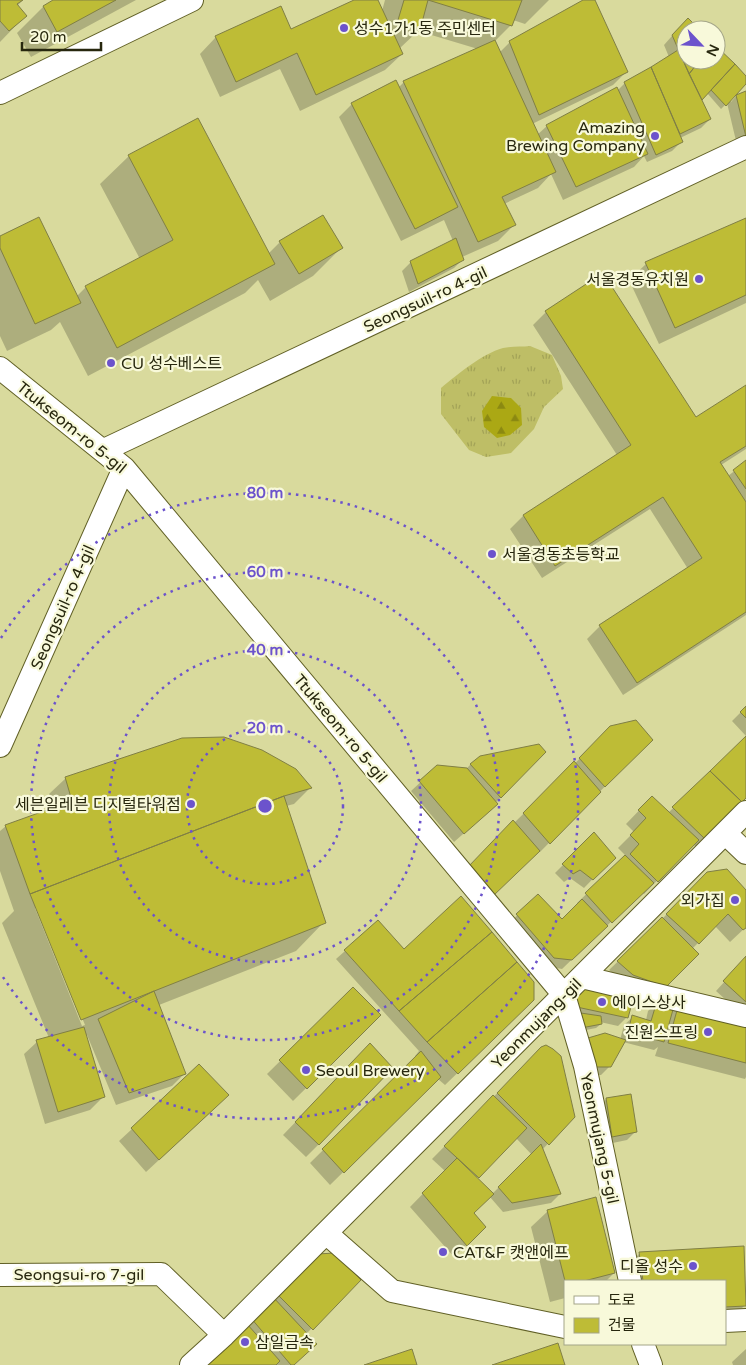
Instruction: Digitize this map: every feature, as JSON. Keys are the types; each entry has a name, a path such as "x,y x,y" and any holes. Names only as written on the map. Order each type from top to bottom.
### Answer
{"street":[{"path":"0,93 192,0"},
{"name":"Seongsuil-ro 4-gil","path":"104,450 746,147"},
{"name":"Ttukseom-ro 5-gil","path":"0,368 124,468 564,995"},
{"name":"Seongsuil-ro 4-gil","path":"0,746 124,468"},
{"name":"Yeonmujang-gil","path":"191,1365 224,1335 746,812"},
{"path":"725,833 746,853"},
{"path":"582,977 746,1016"},
{"name":"Yeonmujang 5-gil","path":"564,995 585,1066 630,1280"},
{"path":"326,1233 392,1291 564,1327"},
{"name":"Seongsui-ro 7-gil","path":"0,1275 161,1274 224,1335"},
{"path":"726,1321 746,1320"},
{"path":"643,1345 651,1365"}],"green space":[{"path":"530,346 552,355 561,376 563,389 544,407 534,429 511,453 486,457 469,450 441,414 441,388 471,365 495,351 506,347"},
{"path":"492,396 511,398 521,408 522,425 510,435 497,438 484,427 482,411"}],"building":[{"path":"0,0 23,0 17,4 27,16 9,31 0,21"},
{"path":"53,0 116,0 57,32 43,6"},
{"path":"354,0 378,0 403,54 316,95 297,53 236,82 215,36 281,6 291,29"},
{"path":"404,0 428,0 420,30 398,20"},
{"path":"428,0 522,0 512,26"},
{"path":"583,0 595,0 628,72 539,115 509,41"},
{"path":"676,31 676,44 672,35"},
{"path":"495,40 556,172 502,197 516,225 478,242 403,81"},
{"path":"676,51 676,70 688,70 711,119 680,134 651,67"},
{"path":"726,55 735,64 702,100 689,74 692,70 726,70"},
{"path":"735,64 746,76 746,84 726,106 711,90"},
{"path":"651,67 683,142 656,155 624,82"},
{"path":"396,80 458,207 415,229 351,103"},
{"path":"617,87 648,154 576,187 546,125"},
{"path":"746,91 746,137 736,95"},
{"path":"198,118 275,264 117,348 85,286 173,240 128,155"},
{"path":"323,215 343,248 299,274 279,241"},
{"path":"39,217 81,303 35,324 0,248 0,236"},
{"name":"서울경동유치원","path":"746,218 746,295 675,328 645,262"},
{"path":"456,238 464,260 418,284 410,261"},
{"path":"603,273 696,417 746,385 746,446 720,462 746,502 746,612 637,683 599,625 702,558 663,497 555,566 523,515 631,445 545,311"},
{"path":"746,460 746,489 733,470"},
{"path":"746,706 746,718 740,712"},
{"path":"636,720 653,740 605,787 579,758 610,726"},
{"path":"746,736 746,798 742,802 710,771"},
{"path":"224,737 262,750 296,769 312,788 284,796 30,894 5,825 72,801 65,777 182,738"},
{"path":"539,744 546,752 501,798 470,764 480,756"},
{"path":"574,761 601,792 550,844 523,813"},
{"path":"437,765 467,768 498,804 464,834 419,781"},
{"path":"710,771 742,802 705,839 672,807"},
{"path":"284,796 326,923 81,1020 30,894"},
{"path":"652,796 699,840 658,882 630,854 639,844 630,835 646,818 638,810"},
{"path":"513,820 540,851 493,896 468,867"},
{"path":"594,832 616,858 593,880 580,870 573,874 562,864"},
{"path":"625,855 654,883 612,923 585,893"},
{"path":"727,869 746,890 746,928 743,930 728,914 699,944 666,914 707,872"},
{"path":"538,894 562,919 582,899 608,926 572,960 554,958 516,914"},
{"path":"461,896 492,932 399,1011 344,950 378,920 404,949"},
{"path":"662,917 699,954 666,987 633,975 617,961"},
{"path":"492,932 517,962 427,1042 399,1011"},
{"path":"746,956 746,1002 723,981"},
{"path":"517,962 534,982 534,1000 458,1074 427,1042"},
{"name":"에이스상사","path":"583,984 634,996 628,1018 572,1006"},
{"path":"353,987 381,1015 307,1089 279,1060"},
{"path":"154,991 186,1074 129,1093 98,1019"},
{"path":"657,1001 674,1006 664,1042 628,1032 632,1015 651,1021"},
{"name":"진원스프링","path":"679,1003 746,1020 746,1063 668,1043"},
{"path":"574,1012 601,1016 602,1024 581,1028"},
{"path":"84,1027 105,1097 58,1112 36,1040"},
{"path":"605,1033 626,1040 611,1067 595,1067 588,1038"},
{"path":"370,1043 393,1068 319,1145 295,1122"},
{"path":"546,1045 561,1056 575,1117 549,1145 497,1093 541,1047"},
{"path":"421,1051 441,1077 344,1173 322,1149"},
{"path":"199,1064 229,1095 159,1160 131,1128"},
{"path":"631,1094 637,1132 612,1137 606,1098"},
{"path":"493,1095 527,1128 479,1178 444,1146"},
{"path":"541,1144 561,1194 512,1203 498,1187"},
{"path":"457,1158 494,1194 474,1213 486,1227 467,1246 422,1193"},
{"path":"596,1197 615,1273 588,1280 565,1280 547,1210"},
{"name":"디올 성수","path":"744,1246 746,1306 726,1307 726,1280 643,1280 639,1252"},
{"path":"334,1253 361,1280 313,1330 277,1294 318,1254"},
{"path":"272,1296 317,1344 294,1365 291,1365 250,1317"},
{"name":"삼일금속","path":"247,1324 280,1361 276,1365 201,1365"},
{"path":"558,1343 565,1365 492,1365"},
{"path":"412,1349 417,1365 364,1365"}],"place":[{"name":"성수1가1동 주민센터","path":"344,28"},
{"name":"Amazing Brewing Company","path":"655,136"},
{"name":"서울경동유치원","path":"699,279"},
{"name":"CU 성수베스트","path":"111,363"},
{"name":"서울경동초등학교","path":"492,554"},
{"name":"세븐일레븐 디지털타워점","path":"191,804"},
{"name":"외가집","path":"735,900"},
{"name":"에이스상사","path":"602,1002"},
{"name":"진원스프링","path":"708,1032"},
{"name":"Seoul Brewery","path":"306,1070"},
{"name":"CAT&F 캣앤에프","path":"443,1252"},
{"name":"디올 성수","path":"693,1266"},
{"name":"삼일금속","path":"245,1342"}]}
